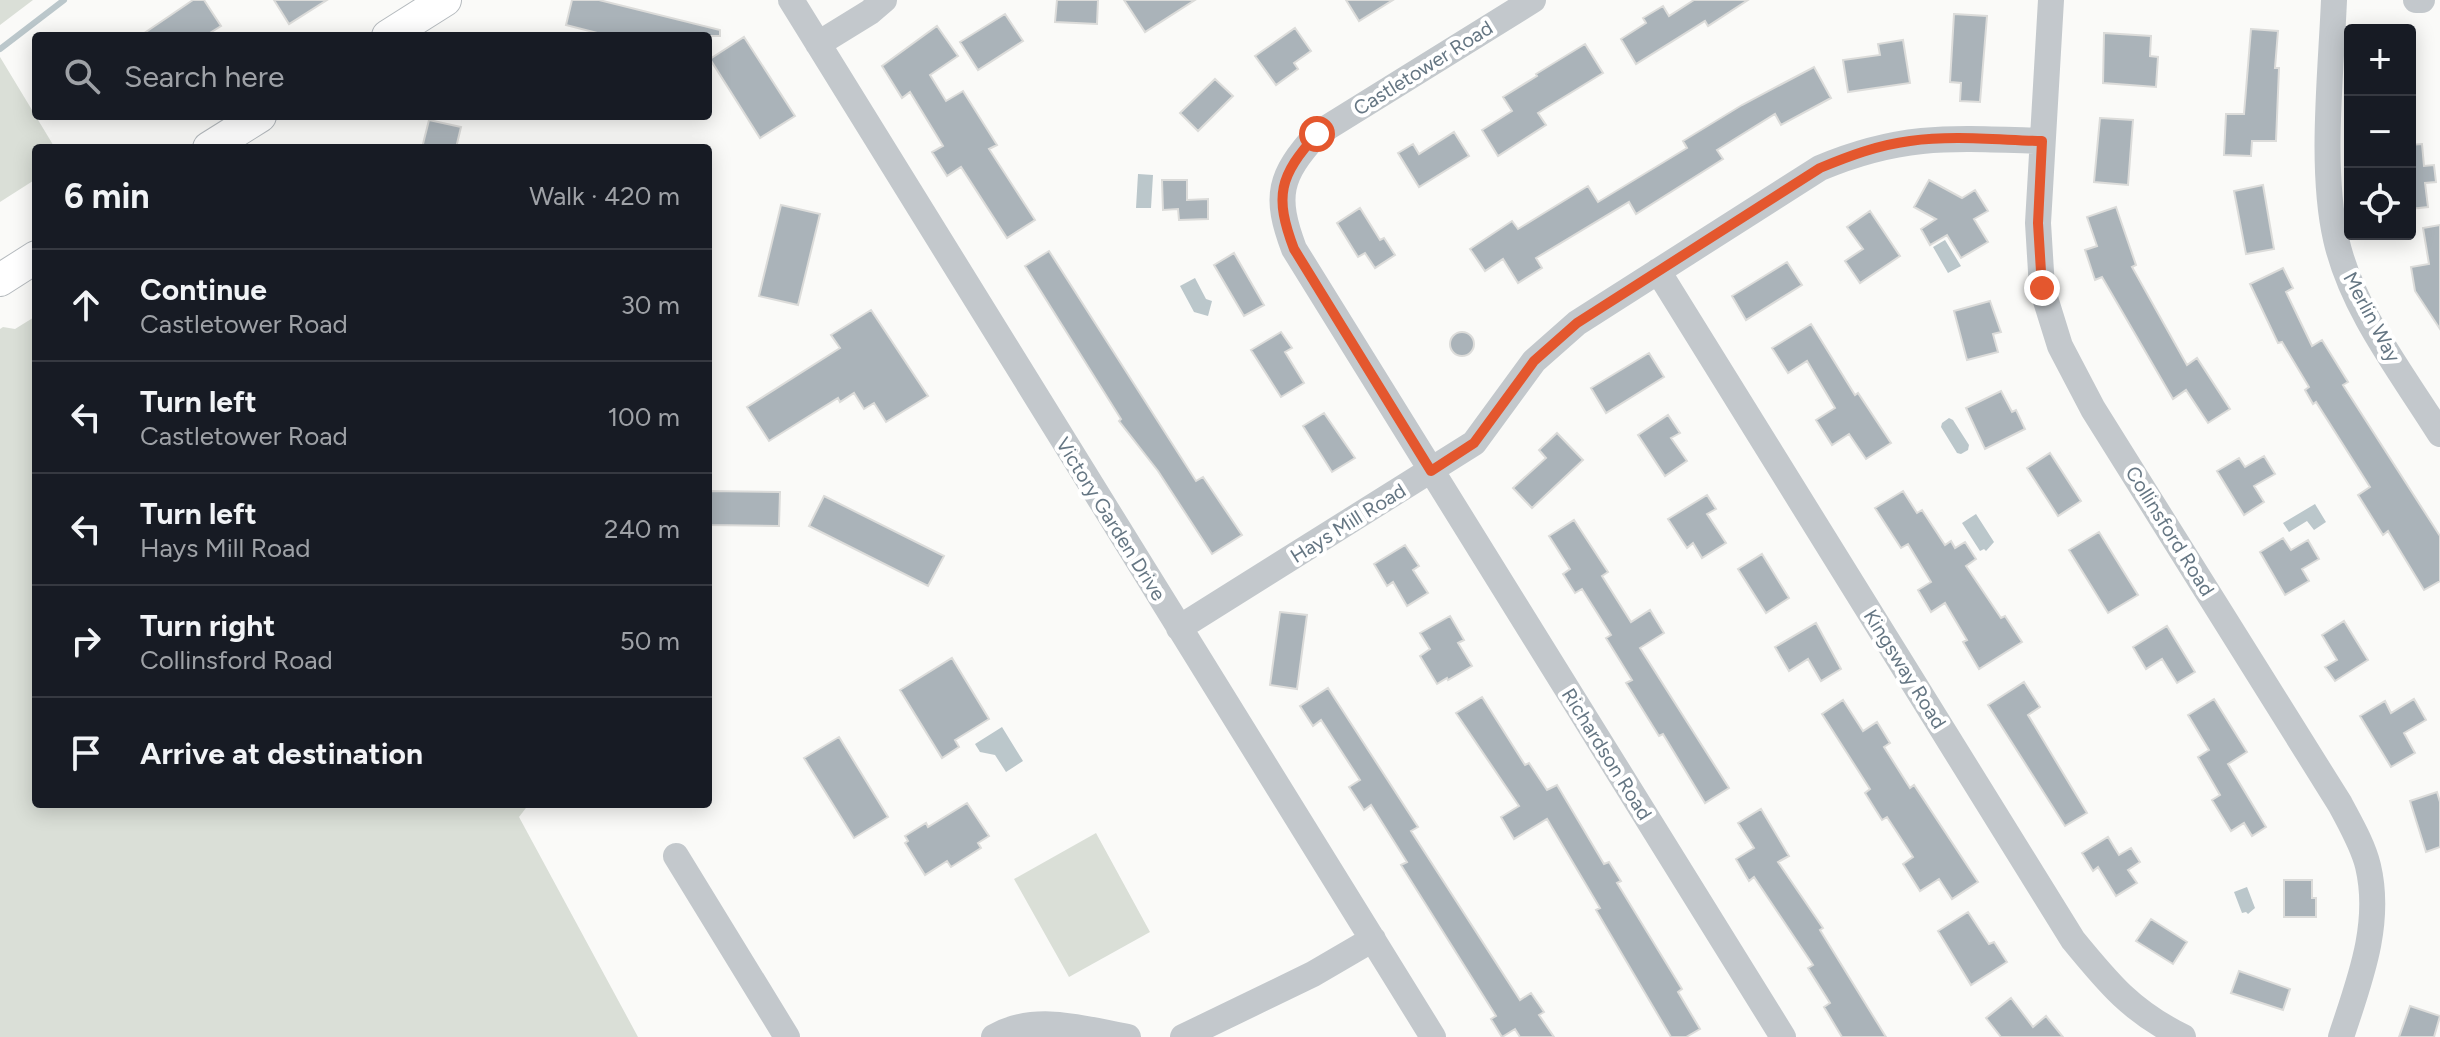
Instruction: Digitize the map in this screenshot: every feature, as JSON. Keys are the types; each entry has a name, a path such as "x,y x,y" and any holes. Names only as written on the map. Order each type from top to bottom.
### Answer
{"main road":[{"path":"394,32 445,0"},
{"path":"215,144 254,120"},
{"path":"0,280 32,260"}],"street":[{"name":"Victory Garden Drive","path":"791,0 1433,1037"},
{"path":"818,44 884,0"},
{"name":"Castletower Road","path":"1431,471 1294,249 1283,219 1282,188 1293,161 1317,134 1533,0"},
{"name":"Collinsford Road","path":"2051,0 2038,223 2042,288 2060,346 2093,409 2340,804 2368,866 2372,911 2367,958 2341,1037"},
{"name":"Merlin Way","path":"2334,0 2328,187 2336,241 2372,325 2440,434"},
{"path":"2416,0 2422,0"},
{"name":"Hays Mill Road","path":"1179,628 1474,443 1534,361 1577,323 1820,168 1853,154 1910,141 1941,138 2042,141"},
{"name":"Kingsway Road","path":"1658,271 2073,940 2114,991 2142,1014 2183,1037"},
{"name":"Richardson Road","path":"1431,471 1783,1037"},
{"path":"676,856 787,1037"},
{"path":"1183,1037 1313,974 1373,939"},
{"path":"994,1037 1017,1027 1040,1024 1128,1037"}],"shaded area":[{"path":"0,0 33,0 0,25"},
{"path":"0,57 32,110 32,120 38,120 53,144 32,144 32,182 0,202"},
{"path":"1138,174 1153,175 1151,208 1136,208"},
{"path":"1945,240 1961,266 1948,273 1933,247"},
{"path":"1195,278 1206,299 1212,301 1208,316 1194,312 1180,286"},
{"path":"32,318 32,808 526,808 519,817 638,1037 0,1037 0,329 15,329"},
{"path":"1949,418 1969,445 1968,450 1961,454 1957,453 1941,427"},
{"path":"2315,504 2326,522 2314,530 2307,521 2289,532 2283,523"},
{"path":"1976,514 1994,542 1986,551 1980,551 1962,523"},
{"path":"1002,727 1023,761 1006,772 995,755 980,752 975,744"},
{"path":"1096,833 1150,932 1069,977 1014,879"},
{"path":"2247,887 2255,908 2248,914 2242,913 2234,892"}],"building":[{"path":"193,0 204,0 221,26 211,32 146,32"},
{"path":"274,0 327,0 289,24"},
{"path":"572,0 599,0 720,30 720,36 712,36 712,32 593,32 566,25"},
{"path":"1057,0 1098,0 1097,24 1055,22"},
{"path":"1124,0 1195,0 1145,32"},
{"path":"1346,0 1393,0 1359,21"},
{"path":"1694,0 1748,0 1708,26 1705,21 1636,64 1621,39 1646,23 1643,18 1663,6 1669,16"},
{"path":"1005,14 1023,41 978,70 960,42"},
{"path":"1954,14 1987,16 1980,102 1960,101 1961,83 1950,82"},
{"path":"937,26 958,56 930,75 946,101 963,91 997,145 989,149 1035,220 1007,238 961,167 947,176 932,152 943,146 910,92 902,98 882,66"},
{"path":"1295,28 1311,51 1294,63 1298,69 1276,85 1255,56"},
{"path":"2251,29 2278,31 2276,141 2252,141 2251,156 2224,155 2226,114 2244,114"},
{"path":"2104,33 2151,36 2150,56 2158,57 2156,87 2103,83"},
{"path":"744,37 795,116 760,138 712,58"},
{"path":"1903,40 1910,83 1848,92 1843,60 1880,55 1878,44"},
{"path":"1585,44 1603,73 1538,113 1546,125 1498,156 1482,130 1512,111 1503,97"},
{"path":"1814,67 1831,98 1781,125 1775,114 1717,150 1723,159 1636,214 1629,202 1536,258 1542,268 1518,283 1503,259 1485,271 1470,249 1512,221 1518,229 1588,186 1598,202 1687,148 1683,141"},
{"path":"1215,79 1233,96 1198,131 1180,113"},
{"path":"2100,118 2133,120 2128,185 2094,182"},
{"path":"429,120 461,127 457,144 423,144"},
{"path":"1454,132 1469,156 1419,187 1398,153 1413,144 1419,154"},
{"path":"2416,144 2422,144 2424,166 2434,165 2436,182 2425,183 2428,207 2416,208 2416,168"},
{"path":"1162,180 1187,180 1187,200 1208,199 1208,219 1179,220 1178,209 1163,210"},
{"path":"1929,180 1962,198 1975,190 1988,211 1974,219 1988,242 1961,258 1947,235 1930,245 1921,229 1936,219 1914,207"},
{"path":"2263,185 2274,249 2246,254 2234,191"},
{"path":"781,205 820,214 798,305 759,296"},
{"path":"2116,207 2136,265 2132,267 2187,365 2197,358 2230,409 2208,423 2186,390 2173,399 2102,277 2095,280 2085,250 2097,246 2087,217"},
{"path":"1360,208 1380,240 1384,238 1395,255 1375,268 1365,253 1358,257 1337,223"},
{"path":"1870,211 1900,256 1860,283 1845,261 1863,249 1847,227"},
{"path":"2440,225 2440,329 2415,291 2411,267 2429,264 2423,228"},
{"path":"1049,251 1196,481 1203,477 1242,535 1212,554 1158,471 1119,421 1121,419 1025,266"},
{"path":"1234,253 1264,305 1244,316 1214,265"},
{"path":"1787,262 1802,285 1746,320 1732,296"},
{"path":"2283,268 2293,288 2286,292 2312,346 2322,340 2348,382 2343,385 2440,536 2440,581 2424,590 2388,531 2383,535 2358,495 2370,487 2316,402 2313,404 2305,390 2309,387 2282,342 2278,343 2250,284"},
{"path":"1990,301 2001,332 1993,334 1998,352 1967,360 1954,311"},
{"path":"871,310 928,396 886,422 874,403 864,409 854,393 840,402 838,398 769,441 747,407 840,348 831,335"},
{"path":"1811,324 1855,395 1858,393 1891,443 1866,459 1849,434 1832,445 1816,420 1835,408 1807,361 1788,373 1772,348"},
{"path":"1281,332 1292,348 1285,352 1304,383 1281,397 1251,350"},
{"path":"1462,332 1473,339 1474,344 1467,355 1462,356 1451,349 1450,344 1457,333"},
{"path":"1649,353 1664,377 1606,413 1591,388"},
{"path":"2001,391 2012,412 2016,410 2025,429 1985,449 1966,408"},
{"path":"1324,413 1355,458 1332,472 1303,426"},
{"path":"1668,415 1680,433 1671,438 1687,461 1665,476 1638,435"},
{"path":"1557,433 1583,460 1532,508 1513,488 1546,458 1539,450"},
{"path":"2050,453 2081,501 2058,516 2027,468"},
{"path":"2264,456 2275,474 2254,486 2264,502 2244,515 2217,471 2239,458 2245,467"},
{"path":"712,491 780,492 779,526 712,525"},
{"path":"1903,491 1917,513 1922,510 1945,545 1951,541 1955,548 1965,542 1976,559 1966,566 2001,618 2005,616 2022,642 1979,669 1963,642 1967,640 1945,603 1931,612 1918,590 1931,582 1908,544 1901,548 1875,508"},
{"path":"1707,495 1716,509 1707,514 1726,543 1702,558 1693,543 1687,548 1668,519"},
{"path":"824,496 944,556 928,586 809,526"},
{"path":"1574,520 1608,572 1602,576 1631,622 1650,610 1664,633 1640,648 1729,788 1705,803 1663,734 1659,736 1626,683 1632,680 1606,638 1611,635 1582,589 1575,593 1563,574 1570,569 1549,536"},
{"path":"2099,532 2138,595 2108,613 2069,550"},
{"path":"2283,538 2291,550 2308,540 2319,559 2302,569 2309,581 2285,595 2260,552"},
{"path":"1405,545 1419,566 1413,570 1428,593 1407,606 1393,582 1387,586 1374,564"},
{"path":"1762,554 1789,598 1766,613 1738,569"},
{"path":"1280,612 1307,615 1297,689 1270,685"},
{"path":"1450,616 1464,640 1458,643 1472,666 1437,684 1420,656 1430,649 1420,633"},
{"path":"2344,621 2368,660 2335,681 2325,667 2337,660 2322,635"},
{"path":"1816,623 1841,669 1821,681 1808,659 1789,671 1775,647"},
{"path":"2167,626 2195,672 2177,683 2162,659 2146,669 2133,647"},
{"path":"952,658 989,719 955,740 959,747 942,758 900,690"},
{"path":"2024,682 2040,707 2028,715 2087,813 2065,826 1988,705"},
{"path":"1328,688 1418,827 1411,831 1520,1000 1531,993 1544,1012 1539,1015 1554,1037 1520,1037 1515,1029 1502,1037 1491,1019 1496,1016 1401,865 1407,862 1371,805 1364,810 1349,787 1360,780 1321,720 1313,726 1300,706"},
{"path":"1482,697 1525,765 1529,763 1547,790 1557,785 1604,864 1609,862 1621,881 1617,883 1682,989 1678,992 1700,1029 1686,1037 1671,1037 1596,910 1600,908 1547,819 1514,839 1501,817 1519,806 1456,713"},
{"path":"2214,699 2247,752 2228,764 2266,827 2252,836 2244,823 2231,831 2212,800 2220,795 2198,757 2209,750 2188,715"},
{"path":"2414,699 2426,720 2404,733 2415,753 2391,767 2360,716 2385,701 2391,713"},
{"path":"1843,700 1863,731 1877,722 1890,743 1884,747 1910,788 1914,785 1978,882 1952,899 1939,879 1920,891 1903,864 1913,857 1887,817 1882,820 1865,793 1870,789 1822,714"},
{"path":"839,737 888,817 854,838 804,758"},
{"path":"2437,792 2440,802 2440,847 2426,852 2410,801"},
{"path":"967,803 989,836 978,843 981,848 951,867 947,861 925,875 905,843 908,841 905,836 926,823 928,827"},
{"path":"1761,809 1789,856 1778,862 1823,928 1820,930 1886,1037 1842,1037 1824,1007 1830,1003 1808,968 1813,965 1754,877 1749,881 1736,859 1754,848 1738,823"},
{"path":"2108,837 2119,855 2131,848 2140,862 2128,870 2137,883 2116,896 2098,867 2093,871 2082,853"},
{"path":"2284,880 2312,880 2316,917 2284,917"},
{"path":"1968,912 1989,944 1994,942 2007,962 1971,985 1938,931"},
{"path":"2151,919 2187,942 2173,964 2136,941"},
{"path":"2239,971 2290,989 2283,1010 2231,993"},
{"path":"2011,998 2033,1027 2046,1016 2063,1037 2001,1037 1986,1018"},
{"path":"2410,1006 2440,1016 2434,1037 2399,1037"}],"waterway":[{"path":"0,49 64,0"}],"route":[{"path":"1317,134 1293,161 1282,188 1283,219 1294,249 1431,471 1474,443 1534,361 1577,323 1820,168 1853,154 1910,141 1941,138 2042,141 2038,223 2042,288"}]}
